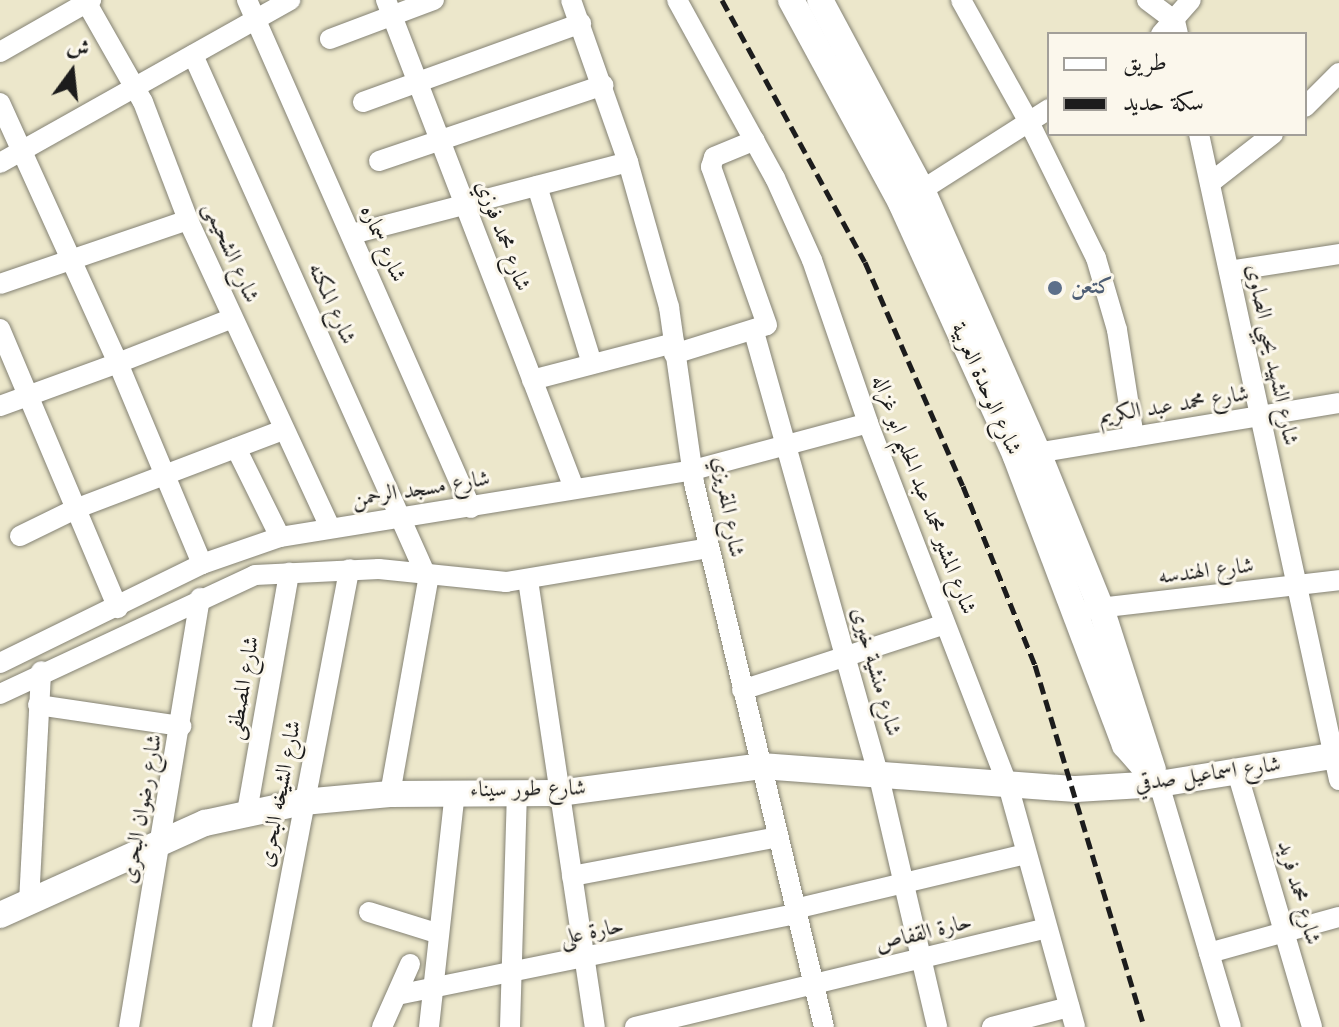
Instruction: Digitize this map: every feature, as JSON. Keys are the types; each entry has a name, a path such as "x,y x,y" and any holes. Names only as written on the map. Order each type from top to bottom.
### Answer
{"street":[{"path":"0,163 193,55 251,9 290,0"},
{"path":"330,39 389,8 434,0"},
{"name":"شارع المقريزي","path":"571,0 628,162 674,348 709,548 824,1027"},
{"name":"شارع المشير محمد عبد الحليم ابو غزاله","path":"677,0 755,140 812,260 868,423 1008,785 1072,1017"},
{"name":"شارع الوحدة العربية","path":"820,0 1027,455 1159,784 1231,1027"},
{"path":"961,0 1029,122 1104,281 1134,437"},
{"path":"1147,0 1171,30 1191,0"},
{"path":"0,52 88,1"},
{"name":"شارع الشحيمى","path":"88,1 135,87 188,220 330,528"},
{"name":"شارع الوحدة العربية","path":"796,2 912,197"},
{"name":"شارع محمد فوزي","path":"389,8 574,488"},
{"name":"شارع سماره","path":"251,9 471,508"},
{"path":"363,102 417,79 581,23"},
{"name":"شارع المكنه","path":"193,55 427,573"},
{"path":"1307,105 1339,73"},
{"path":"379,161 603,85"},
{"path":"0,103 118,363 160,475 202,564"},
{"path":"912,197 1047,110"},
{"name":"شارع الشهيد يحيي الصاوى","path":"1199,136 1337,764"},
{"path":"1210,183 1270,136"},
{"path":"532,380 592,364 763,330 768,318 711,162 755,140"},
{"path":"352,234 628,162"},
{"path":"537,186 592,364"},
{"path":"0,284 188,220"},
{"path":"1229,271 1339,254"},
{"path":"0,406 233,318"},
{"path":"0,329 118,608"},
{"name":"شارع منشية خيرى","path":"754,332 879,777 901,884 937,1027"},
{"name":"شارع محمد عبد الكريم","path":"1027,455 1339,403"},
{"name":"شارع مسجد الرحمن","path":"2,655 118,608 202,564 280,537 693,470 868,423"},
{"path":"20,536 75,509 283,430"},
{"path":"236,448 280,537"},
{"path":"0,694 41,671 235,580 349,569 427,573 481,582 528,580 709,548"},
{"name":"شارع الشيخه البحرى","path":"262,1027 349,569"},
{"name":"شارع المصطفى","path":"247,812 289,573"},
{"path":"390,794 427,573"},
{"path":"528,580 595,1027"},
{"name":"شارع الهندسه","path":"1089,610 1339,580"},
{"name":"شارع رضوان البحرى","path":"129,1027 163,840 200,598"},
{"path":"742,690 945,624"},
{"path":"29,902 41,671"},
{"path":"38,705 181,726"},
{"name":"شارع اسماعيل صدقي","path":"1076,789 1159,784 1237,772 1337,764"},
{"name":"شارع طور سيناء","path":"0,916 163,840 247,812 303,802 455,791 559,793 761,766 1076,789"},
{"name":"شارع محمد فريد","path":"1237,772 1312,1027"},
{"path":"429,1027 455,791"},
{"path":"510,1027 517,792"},
{"path":"572,876 778,837"},
{"name":"حارة على","path":"397,995 585,959 1026,854"},
{"path":"369,912 439,934"},
{"path":"1209,953 1339,917"},
{"name":"حارة القفاص","path":"635,1027 1046,928"},
{"path":"382,1027 410,964"},
{"path":"992,1027 1072,1017"}],"railway":[{"path":"722,0 865,262 963,486 1035,665 1144,1027"}],"place":[{"name":"كتعن","path":"1055,288"}]}
